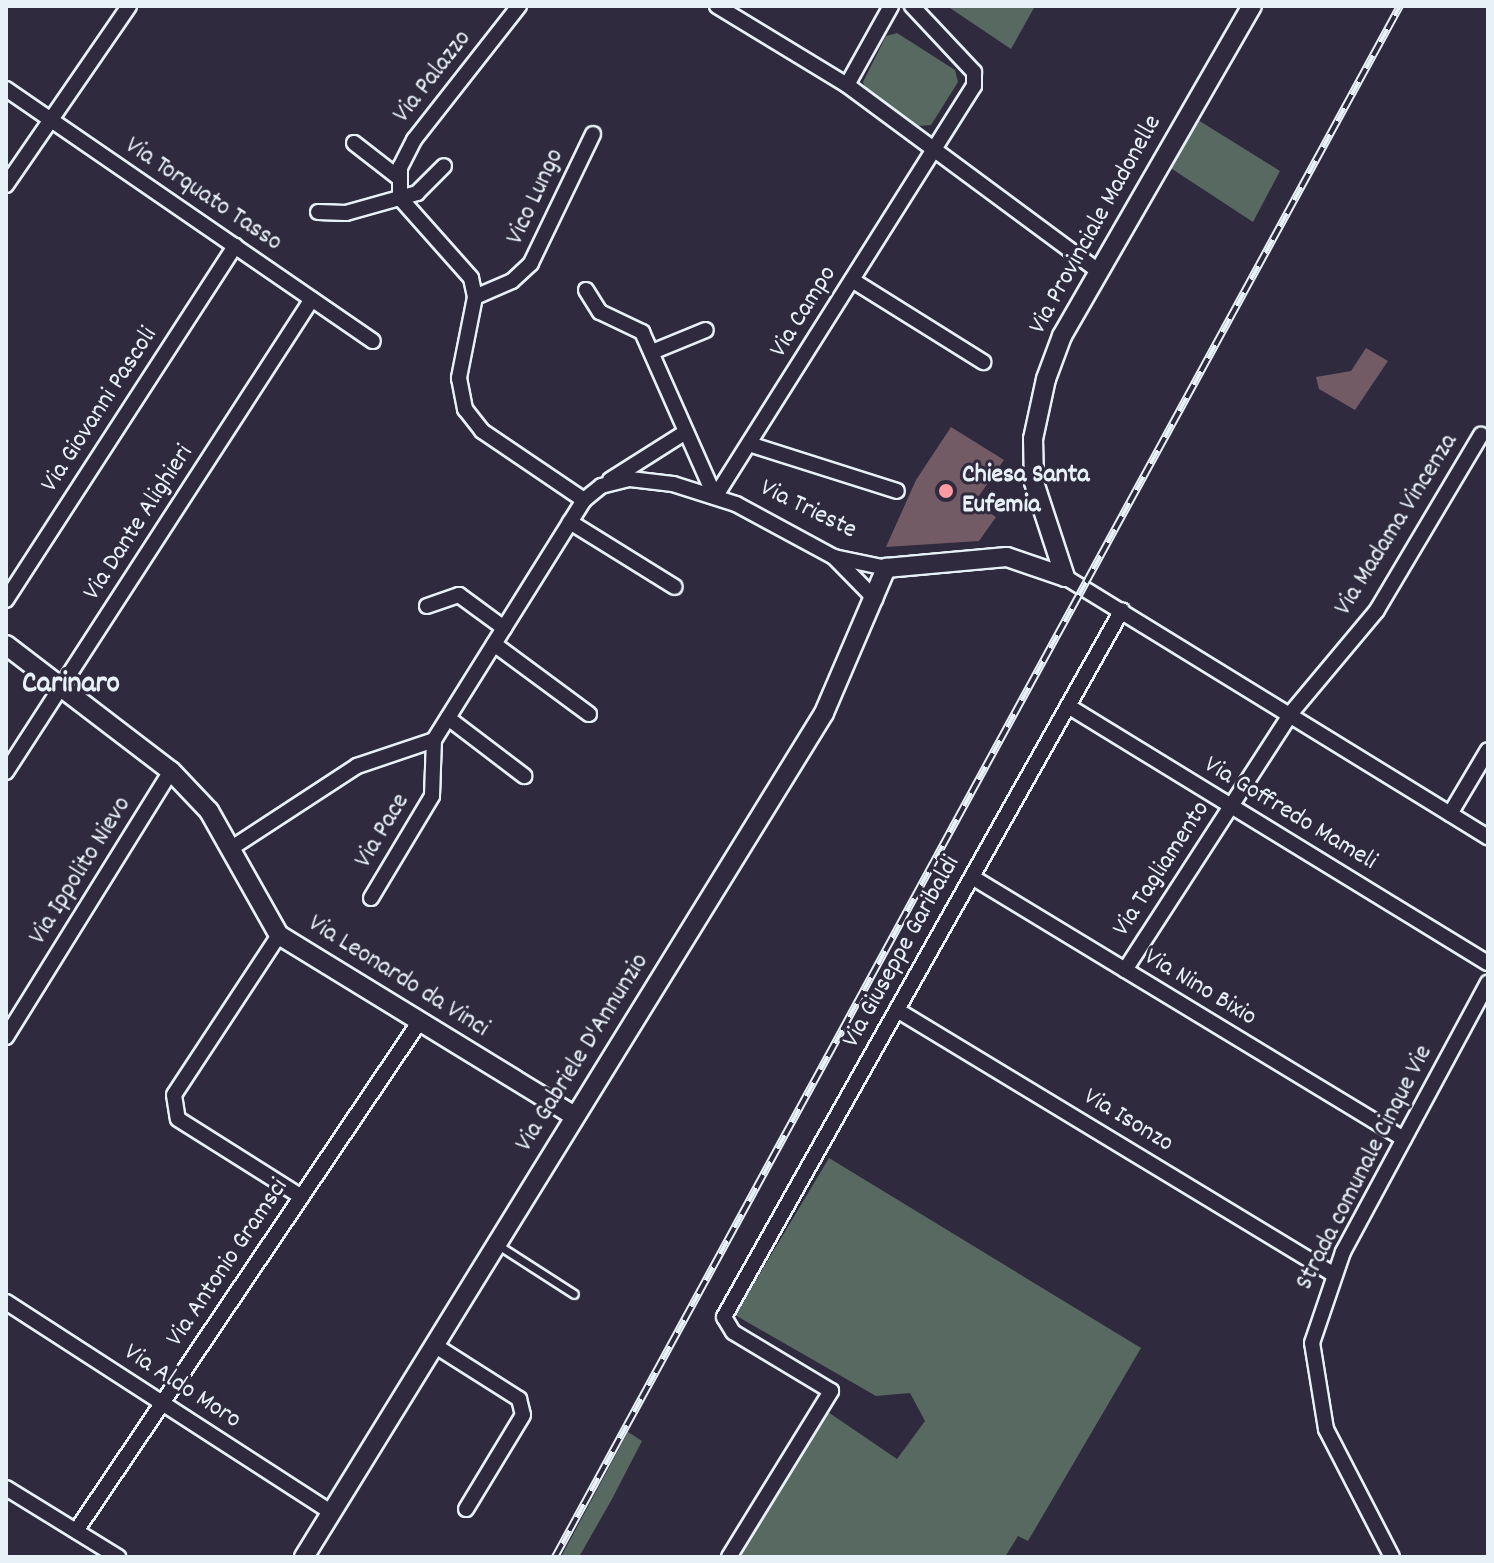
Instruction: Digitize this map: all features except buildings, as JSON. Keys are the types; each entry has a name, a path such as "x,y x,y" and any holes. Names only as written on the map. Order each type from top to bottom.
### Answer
{"street":[{"path":"6,185 129,6"},
{"name":"Via Palazzo","path":"400,186 414,140 519,6"},
{"path":"717,6 847,85 1098,271"},
{"path":"847,85 891,6"},
{"name":"Via Campo","path":"715,497 974,86 974,72 912,6"},
{"name":"Via Provinciale Madonelle","path":"1065,577 1034,482 1033,439 1062,336 1252,6"},
{"name":"Via Torquato Tasso","path":"6,89 373,341"},
{"name":"Vico Lungo","path":"475,297 531,263 593,134"},
{"path":"354,143 400,186 471,278 475,297 459,378 465,409 482,431 584,500"},
{"path":"318,212 346,213 400,186 417,193 444,166"},
{"name":"Via Giovanni Pascoli","path":"6,600 235,246"},
{"path":"852,280 983,362"},
{"path":"586,290 600,312 642,332 684,433 715,497"},
{"name":"Via Dante Alighieri","path":"6,772 312,299"},
{"path":"652,352 706,330"},
{"path":"230,849 357,766 434,740 584,500 684,433"},
{"name":"Via Madama Vincenza","path":"1291,713 1377,610 1481,435"},
{"path":"749,444 897,491"},
{"name":"Via Trieste","path":"601,486 630,479 715,497 834,557 886,568 1007,557 1065,577"},
{"path":"570,522 675,587"},
{"path":"834,557 875,599"},
{"name":"Via Gabriele D'Annunzio","path":"304,1557 824,713 886,568"},
{"path":"1065,577 1291,713 1488,837"},
{"path":"427,606 459,595 504,628"},
{"name":"Via Giuseppe Garibaldi","path":"729,1557 831,1391 733,1332 724,1317 1122,610"},
{"path":"494,644 589,714"},
{"name":"Via Leonardo da Vinci","path":"6,645 171,771 209,811 279,935 574,1116"},
{"name":"Via Goffredo Mameli","path":"1068,706 1488,963"},
{"name":"Via Tagliamento","path":"1125,970 1291,713"},
{"path":"448,718 524,776"},
{"name":"Via Pace","path":"371,898 432,796 434,740"},
{"path":"1450,814 1488,750"},
{"name":"Via Ippolito Nievo","path":"6,1037 171,771"},
{"name":"Via Nino Bixio","path":"972,877 1404,1139"},
{"path":"279,935 174,1095 178,1119 302,1197"},
{"name":"Strada comunale Cinque Vie","path":"1392,1557 1355,1497 1313,1379 1312,1343 1333,1274 1488,983"},
{"name":"Via Isonzo","path":"897,1010 1333,1274"},
{"name":"Via Antonio Gramsci","path":"76,1531 420,1021"},
{"name":"Via Aldo Moro","path":"6,1302 331,1512"},
{"path":"434,1345 519,1399 523,1415 466,1509"},
{"path":"6,1488 118,1557"}],"lane":[{"path":"496,1244 574,1294"}],"green space":[{"path":"947,6 1035,6 1011,49"},
{"path":"897,33 955,70 958,82 931,125 918,126 866,91 863,82 886,36"},
{"path":"1198,120 1280,171 1253,222 1169,167"},
{"path":"829,1158 1141,1348 1028,1541 1018,1536 1005,1557 739,1557 828,1412 897,1459 925,1421 910,1393 876,1396 735,1315"},
{"path":"628,1432 642,1441 612,1499 579,1557 561,1557"}],"railway":[{"path":"555,1557 1400,6"}],"place":[{"name":"Chiesa Santa Eufemia","path":"946,491"}],"district":[{"name":"Carinaro","path":"71,686"}]}
